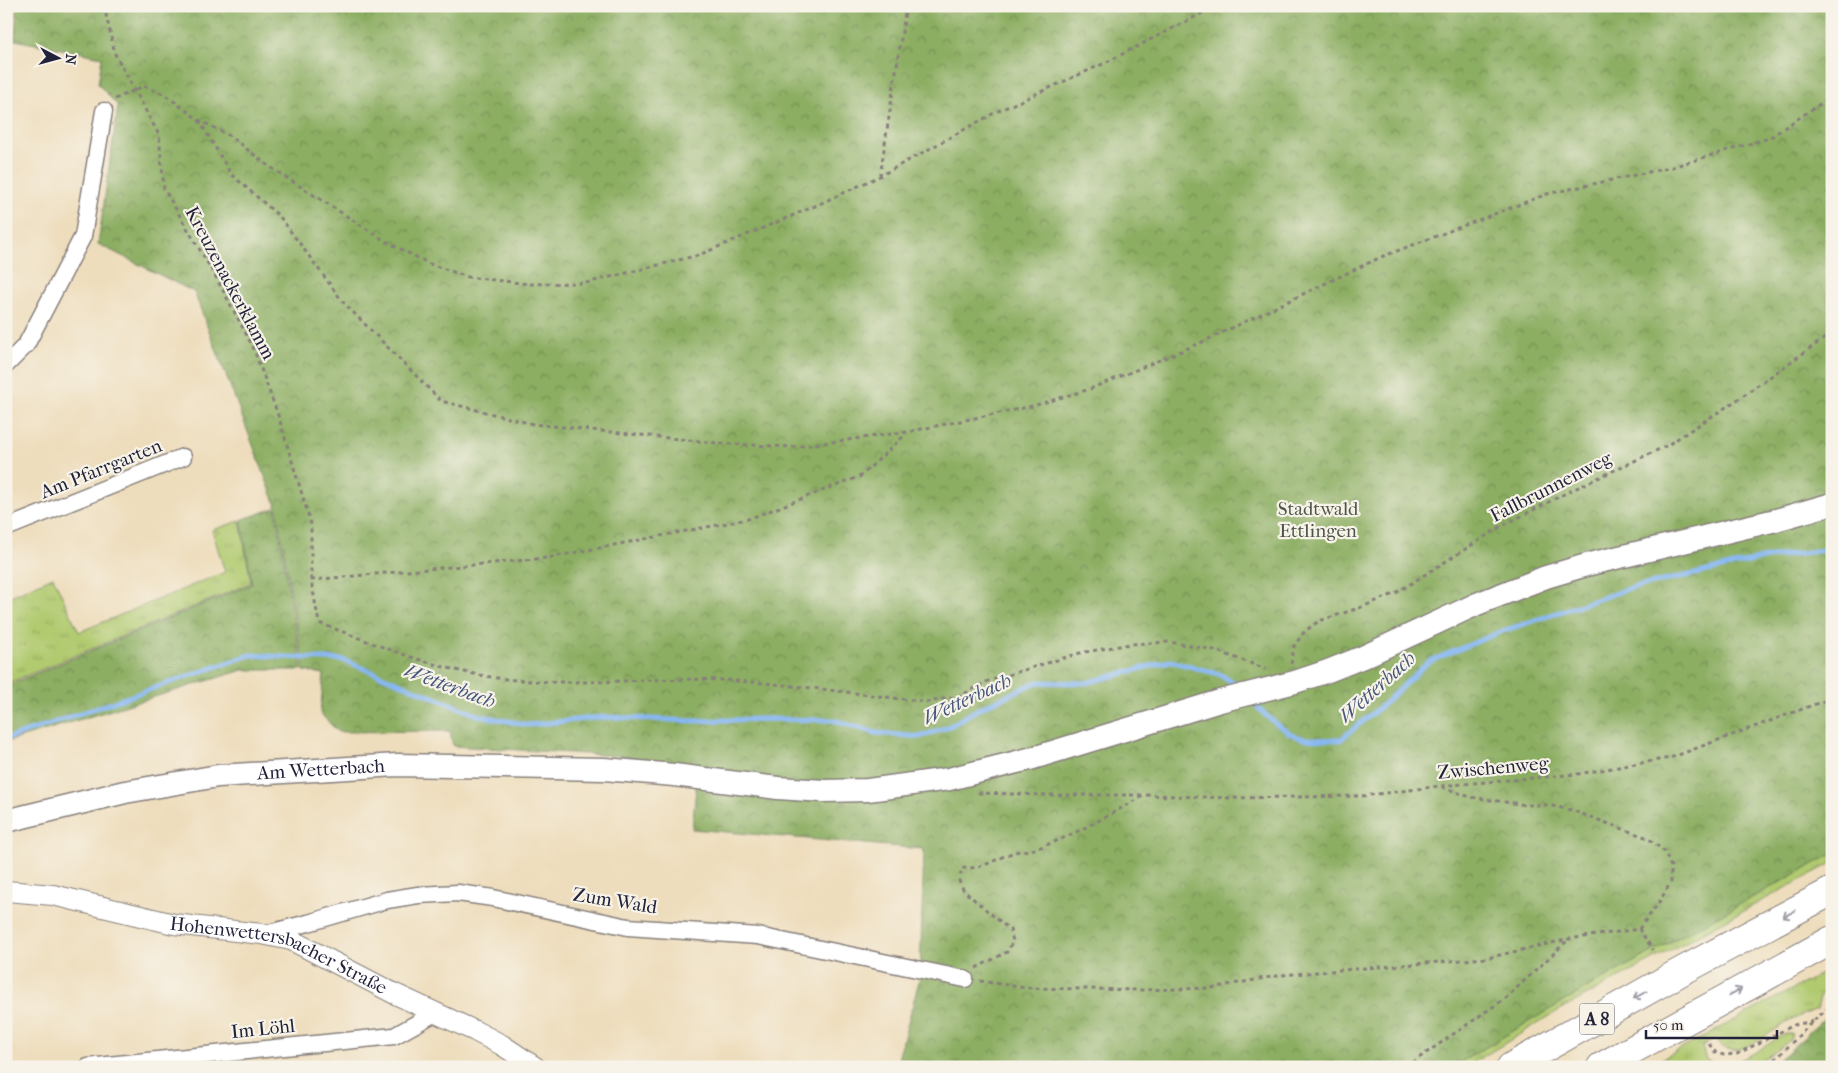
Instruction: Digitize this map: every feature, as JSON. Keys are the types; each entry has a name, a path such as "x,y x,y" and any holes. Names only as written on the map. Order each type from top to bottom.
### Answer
{"highway":[{"name":"A 8","path":"1511,1067 1682,971 1832,891"},
{"name":"A 8","path":"1601,1067 1832,940"}],"main road":[{"name":"Am Wetterbach","path":"6,821 101,797 218,776 397,765 564,768 641,772 778,788 824,791 868,790 949,779 1034,758 1220,701 1273,677 1295,682 1336,667 1477,604 1546,577 1590,564 1776,520 1832,504"}],"street":[{"path":"6,366 26,345 83,236 104,111"},
{"name":"Am Pfarrgarten","path":"6,528 183,457"},
{"name":"Hohenwettersbacher Straße","path":"6,891 53,895 174,924 262,934 291,940 393,993 502,1045 535,1067"},
{"name":"Zum Wald","path":"262,934 387,900 418,895 458,894 493,898 628,927 758,936 965,979"},
{"name":"Im Löhl","path":"88,1067 394,1036 436,1012"}],"path":[{"path":"6,26 9,6"},
{"name":"Kreuzenackerklamm","path":"104,6 115,54 159,135 164,189 217,279 253,347 278,415 311,524 312,580 319,623 423,662 471,673 539,682 664,679 722,680 928,702 960,696 988,681 1080,652 1130,644 1170,642 1214,650 1266,669 1273,677"},
{"path":"880,176 906,6"},
{"path":"104,111 112,101 144,86 164,94 199,120 230,136 270,167 387,242 430,264 468,277 529,284 586,283 699,255 816,206 880,176 998,112 1105,63 1216,6"},
{"path":"199,120 231,174 280,217 343,302 440,401 533,424 727,444 794,447 908,432 1033,406 1090,389 1198,344 1381,257 1547,194 1672,167 1769,138 1832,96"},
{"name":"Fallbrunnenweg","path":"1282,665 1290,663 1294,646 1305,631 1319,621 1396,593 1500,527 1568,492 1666,446 1734,402 1832,333"},
{"path":"312,580 547,558 748,519 861,476 908,432"},
{"name":"Zwischenweg","path":"949,779 971,793 1048,796 1145,795 1231,798 1362,796 1440,786 1578,774 1670,758 1832,698"},
{"path":"965,979 1028,988 1142,990 1211,988 1282,975 1487,958 1569,939 1639,929 1658,904 1671,882 1671,867 1665,852 1648,838 1571,810 1548,805 1526,805 1470,797 1440,786"},
{"path":"965,979 976,967 1007,952 1013,941 1010,930 964,891 959,881 962,868 971,869 1013,852 1036,849 1072,835 1145,795"},
{"path":"1639,929 1653,950"},
{"path":"1406,1067 1507,997 1569,939"},
{"path":"1760,1067 1778,1057 1813,1021 1832,1005"},
{"path":"1709,1044 1716,1053 1724,1055 1737,1054 1794,1025 1813,1021"}],"green space":[{"name":"Stadtwald Ettlingen","path":"17,6 1832,6 1832,854 1593,984 1452,1067 896,1067 920,977 924,849 692,829 698,768 622,756 453,746 450,731 338,732 320,713 324,674 304,671 276,505 194,292 98,244 118,106 98,84 102,57 15,40"},
{"path":"275,508 302,670 243,670 6,742 6,686 252,584 241,520"},
{"path":"240,521 251,583 6,684 6,598 53,577 79,632 225,572 212,530"},
{"path":"1832,854 1832,863 1558,1011 1466,1067 1452,1067 1593,984"},
{"path":"1832,968 1832,980 1827,983 1832,994 1823,994 1820,997 1817,1009 1790,1021 1758,1041 1738,1049 1731,1050 1722,1046 1715,1039 1702,1047 1706,1060 1726,1063 1744,1058 1785,1034 1792,1034 1790,1040 1775,1052 1749,1067 1647,1067"},
{"path":"1832,1011 1832,1067 1770,1067 1786,1054"}],"waterway":[{"name":"Wetterbach","path":"1251,699 1274,722 1295,736 1310,739 1340,740 1385,703 1428,662 1500,632 1631,588 1771,557 1832,549"},
{"name":"Wetterbach","path":"6,739 250,655 343,660 477,715 528,725 604,717 693,721 833,720 876,733 920,737 950,726 980,708 1037,682 1086,683 1170,661 1219,674 1243,688"}]}
